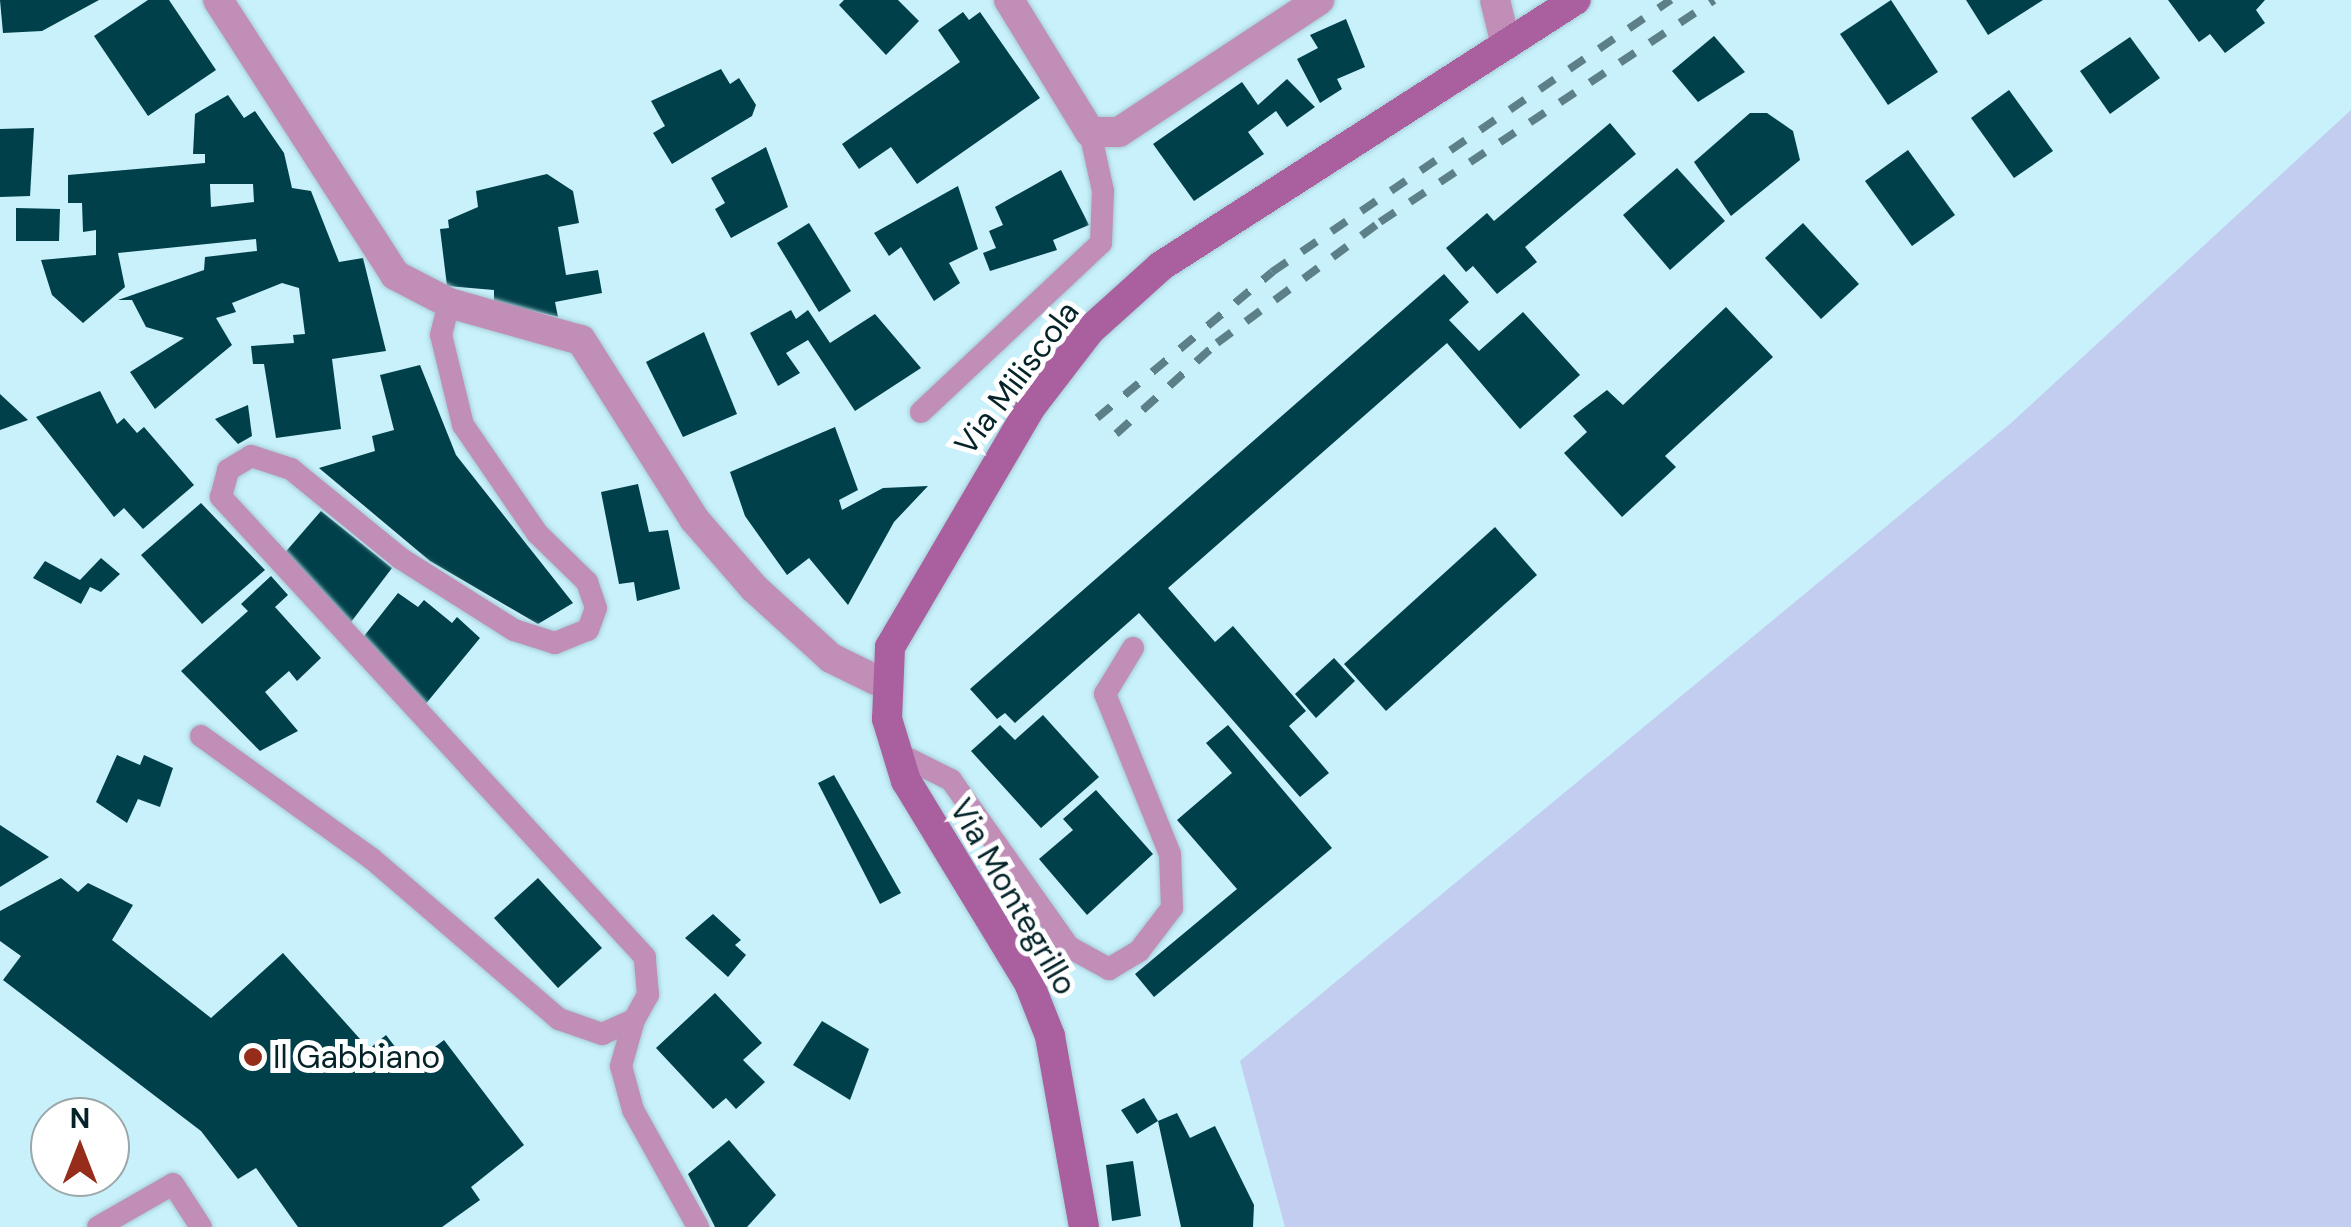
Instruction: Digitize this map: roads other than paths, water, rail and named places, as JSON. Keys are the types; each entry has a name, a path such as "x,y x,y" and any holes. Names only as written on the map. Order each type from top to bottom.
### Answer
{"main road":[{"name":"Via Miliscola","path":"902,768 884,684 890,647 952,532 1090,330 1161,266 1576,0"},
{"name":"Via Montegrillo","path":"902,768 1030,983 1050,1036 1084,1227"}],"street":[{"path":"218,0 395,275 449,303 581,340 694,519 754,588 831,658 884,684"},
{"path":"1009,0 1090,132 1119,132 1319,0"},
{"path":"1496,0 1506,45"}],"lane":[{"path":"920,412 1101,243 1102,192 1090,132"},
{"path":"449,303 441,336 463,425 537,533 587,582 596,608 588,630 555,643 514,630 400,558 291,469 252,456 228,470 221,497 645,957 648,995 634,1020 621,1066 633,1110 698,1227"},
{"path":"902,768 951,780 1069,947 1109,969 1139,951 1172,908 1170,854 1105,694 1133,648"},
{"path":"201,736 371,858 559,1019 602,1034 634,1020"},
{"path":"98,1227 173,1184 201,1227"}],"water":[{"path":"2351,110 2351,1227 1285,1227 1240,1061 2010,424"}],"railway":[{"path":"1097,418 1272,272 1671,0"},
{"path":"1116,434 1217,343 1380,222 1714,0"}],"place":[{"name":"Il Gabbiano","path":"253,1057"}]}
